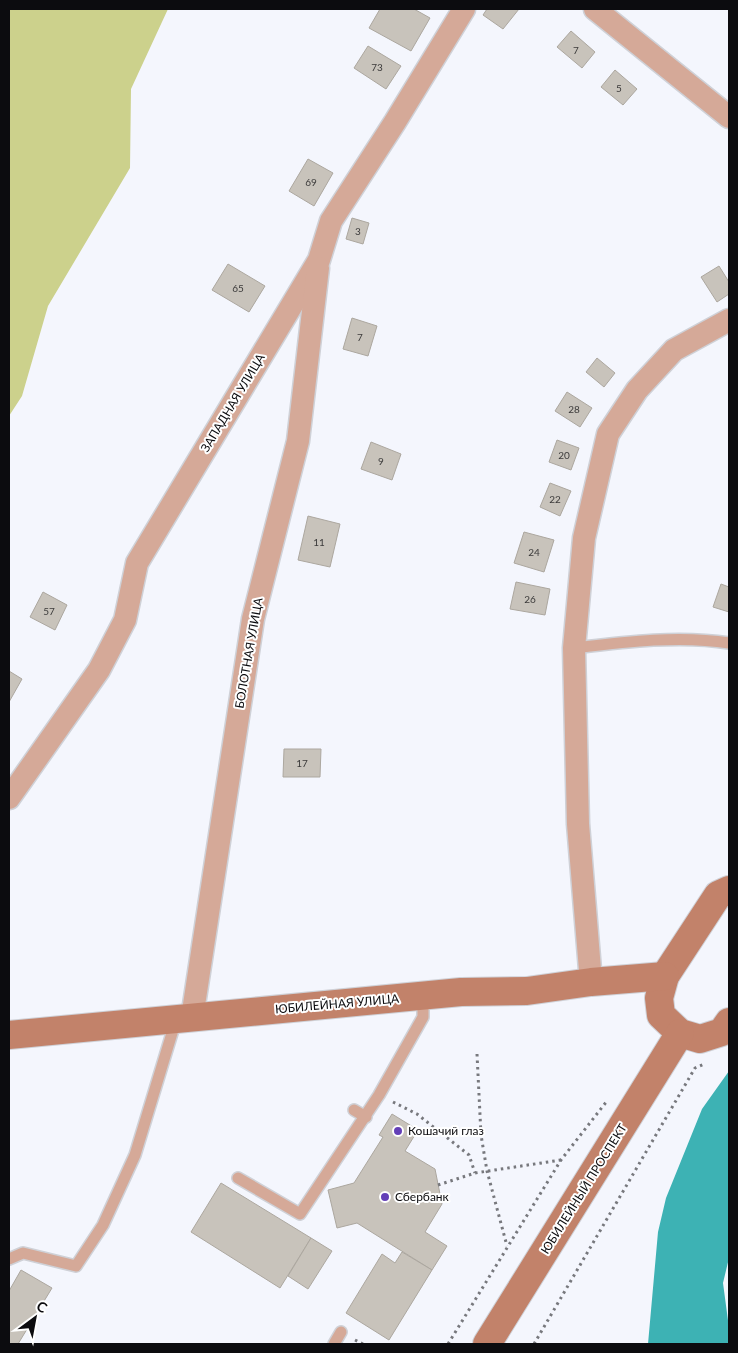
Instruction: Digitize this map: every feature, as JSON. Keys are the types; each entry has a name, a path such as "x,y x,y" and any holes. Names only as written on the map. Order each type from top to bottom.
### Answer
{"main road":[{"path":"729,890 718,895 665,976 659,998 661,1015 680,1033 700,1039 722,1032 729,1022"},
{"name":"ЮБИЛЕЙНАЯ УЛИЦА","path":"9,1036 461,992 527,990 665,976"},
{"name":"ЮБИЛЕЙНЫЙ ПРОСПЕКТ","path":"487,1344 680,1033"}],"street":[{"name":"ЗАПАДНАЯ УЛИЦА","path":"9,798 99,670 125,620 137,563 319,260 331,221 395,122 464,9"},
{"path":"595,9 729,118"},
{"name":"БОЛОТНАЯ УЛИЦА","path":"184,1019 253,619 298,440 319,260"},
{"path":"591,982 578,824 574,648 584,538 608,434 637,390 674,350 729,320"}],"lane":[{"path":"574,648 627,641 711,640 729,643"},
{"path":"238,1178 300,1214 379,1095 422,1017 423,996"},
{"path":"9,1258 23,1253 76,1266 104,1225 135,1155 184,1019"},
{"path":"354,1110 366,1116"},
{"path":"334,1344 341,1332"}],"path":[{"path":"477,1054 480,1135 487,1171 507,1246"},
{"path":"534,1344 695,1068 712,1060"},
{"path":"379,1095 417,1114 469,1155 475,1173"},
{"path":"448,1344 561,1160 609,1098"},
{"path":"438,1185 475,1173 561,1160"}],"green space":[{"path":"9,9 168,9 131,89 130,168 48,306 22,396 9,416"}],"water":[{"path":"729,1071 729,1258 723,1283 729,1328 729,1344 648,1344 658,1232 666,1198 702,1109"}],"building":[{"path":"380,9 414,9 430,18 411,51 369,28"},
{"path":"487,9 519,9 503,29 483,15"},
{"path":"571,31 595,52 582,68 557,47"},
{"path":"368,46 401,66 386,89 354,68"},
{"path":"615,70 637,89 623,105 601,87"},
{"path":"308,159 333,173 314,206 289,191"},
{"path":"352,218 369,223 363,244 346,239"},
{"path":"228,264 265,286 249,312 212,290"},
{"path":"719,266 729,282 729,294 717,302 701,277"},
{"path":"352,318 377,326 368,356 343,349"},
{"path":"597,358 615,373 604,387 586,372"},
{"path":"567,392 592,408 580,427 555,411"},
{"path":"557,440 579,448 571,470 549,462"},
{"path":"371,442 401,454 392,480 361,469"},
{"path":"550,483 571,491 560,516 540,507"},
{"path":"308,516 340,524 330,567 298,560"},
{"path":"524,532 554,540 544,572 514,563"},
{"path":"516,582 550,589 545,615 510,609"},
{"path":"721,584 729,587 729,612 713,607"},
{"path":"43,592 67,605 55,630 30,617"},
{"path":"9,671 22,679 9,702"},
{"path":"284,749 321,749 320,777 283,777"},
{"name":"Сбербанк","path":"392,1114 418,1130 405,1151 435,1169 442,1204 425,1232 447,1246 432,1270 357,1223 337,1228 328,1190 354,1183 383,1137 379,1135"},
{"path":"221,1183 311,1238 280,1288 191,1232"},
{"path":"311,1238 332,1251 308,1289 288,1276"},
{"path":"402,1252 432,1270 389,1340 346,1313 382,1254 395,1263"},
{"path":"21,1270 52,1288 18,1344 9,1344 9,1291"}],"place":[{"name":"Кошачий глаз","path":"398,1131"},
{"name":"Сбербанк","path":"385,1197"}]}
